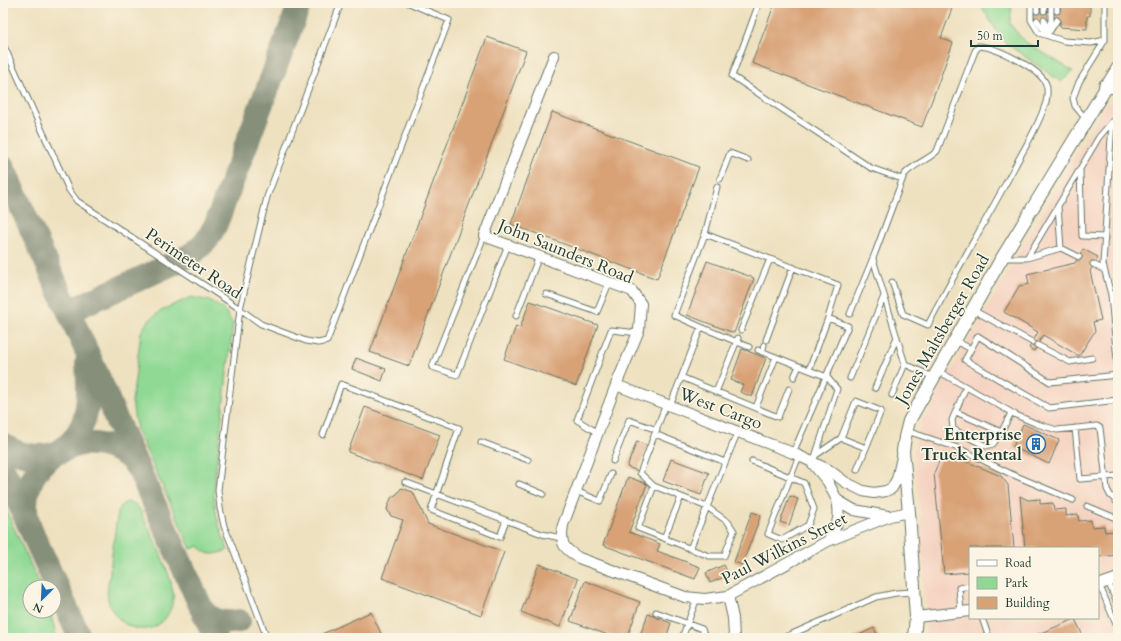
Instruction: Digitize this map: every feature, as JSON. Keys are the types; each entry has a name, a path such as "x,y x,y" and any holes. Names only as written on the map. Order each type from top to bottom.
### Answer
{"street":[{"name":"John Saunders Road","path":"554,56 484,236 632,291 641,304 638,333 616,385 563,525 562,542"},
{"name":"Jones Maltsberger Road","path":"914,638 916,617 909,512 903,451 906,430 913,413 1002,258 1086,119 1112,86 1118,68"},
{"name":"West Cargo","path":"616,385 796,454 814,459 862,491 874,493 886,491 892,488 897,479 903,451"},
{"name":"West Cargo","path":"814,459 837,500 839,510 838,520 828,541"},
{"path":"837,500 854,510 890,516"},
{"name":"Paul Wilkins Street","path":"562,542 566,550 579,558 685,597 705,599 728,596 828,541 890,516 909,512"},
{"path":"728,596 733,618 734,638"},
{"path":"916,617 965,612"}],"lane":[{"path":"341,3 267,197 240,309 261,324 306,341 318,343 327,341 449,20 409,3"},
{"path":"759,3 732,76 871,168 902,179"},
{"path":"1031,3 1031,20 1039,33 1064,41 1091,43 1104,40"},
{"path":"1036,3 1037,11"},
{"path":"1044,3 1044,11"},
{"path":"1047,35 1052,20 1051,3"},
{"path":"1057,3 1057,11"},
{"path":"1086,119 1075,106 1073,98 1079,82 1104,40 1105,3"},
{"path":"1037,20 1047,35"},
{"path":"1044,20 1047,35"},
{"path":"1047,35 1057,20"},
{"name":"Perimeter Road","path":"3,44 69,190 77,201 240,309 218,490 224,526 232,543 267,638"},
{"path":"850,314 873,259 902,179 910,169 925,161 937,151 975,51 979,46 984,46 1004,53 1036,71 1046,84 1046,104 1035,130 928,326 902,314 892,282"},
{"path":"1027,258 1099,137 1112,122 1103,264 1111,295 1118,370"},
{"path":"720,179 730,153 748,160"},
{"path":"1080,170 1082,236 1105,237"},
{"path":"717,186 705,234 674,315 701,327 738,340 749,347"},
{"path":"1058,206 1061,248"},
{"path":"705,234 838,285 809,370"},
{"path":"484,236 432,367 457,375 508,245"},
{"path":"1002,258 1027,258 1061,248 1079,257"},
{"path":"516,316 539,256"},
{"path":"741,330 770,259"},
{"path":"873,259 905,364 892,395"},
{"path":"1093,264 1104,270"},
{"path":"793,267 765,342 760,351 827,377 837,389 814,459"},
{"path":"546,294 597,312 609,282"},
{"path":"1111,295 1118,295"},
{"path":"850,378 884,296"},
{"path":"972,310 1070,362 1092,358"},
{"path":"752,461 790,477 804,483 814,509 808,525 782,540 768,534 790,477 796,454 848,326 828,318"},
{"path":"654,486 638,528 709,556 724,556 734,531 728,522 707,507 654,486 640,474 656,432 681,377 701,327"},
{"path":"598,433 577,420 611,330 638,333"},
{"path":"1118,375 1050,382 978,336 965,360 1049,408 1118,400"},
{"path":"875,388 897,337"},
{"path":"716,392 738,340"},
{"path":"955,340 971,348"},
{"path":"756,407 776,357"},
{"path":"905,364 935,374 966,387 1011,413 1037,424 1058,430 1097,426 1100,428 1107,489 1110,495 1118,503"},
{"path":"794,377 798,366"},
{"path":"681,377 778,416 789,389"},
{"path":"323,435 341,384 459,428 431,510 500,536 506,520"},
{"path":"966,387 952,420 953,429 986,446 993,444 1011,413"},
{"path":"814,459 841,438 856,401 881,411 857,470"},
{"path":"956,412 1001,432"},
{"path":"613,461 629,420 726,462"},
{"path":"1075,428 1080,479 1118,476"},
{"path":"906,430 958,448 1009,473 1073,500"},
{"path":"690,549 738,431"},
{"path":"841,438 866,448"},
{"path":"481,442 528,460"},
{"path":"576,491 600,501 611,474"},
{"path":"405,482 562,542"},
{"path":"519,484 543,494"},
{"path":"664,538 681,497"},
{"path":"1087,506 1118,519"},
{"path":"1104,582 1118,606"},
{"path":"1104,582 1118,629"},
{"path":"965,612 959,588 969,586"},
{"path":"783,638 876,597 896,593 914,592"},
{"path":"682,638 697,598"},
{"path":"656,612 702,629 705,638"},
{"path":"982,619 987,637"}],"shaded area":[{"path":"1106,103 1118,105 1118,638 927,638 920,511 913,454 921,422"}],"green space":[{"path":"979,3 1012,3 1010,24 1024,41 1073,71 1061,82 1003,41"},
{"path":"191,297 211,301 225,311 233,324 214,484 214,501 217,518 228,550 212,554 205,552 199,546 191,549 136,428 132,402 141,332 150,319 156,314"},
{"path":"127,502 135,504 139,508 159,550 168,573 173,593 172,605 167,616 160,624 151,628 133,628 125,624 117,617 108,599 107,592 118,511 123,504"},
{"path":"3,504 37,579 22,579 22,619 52,619 57,638 3,638"}],"building":[{"path":"775,3 954,3 941,38 953,43 922,127 752,63"},
{"path":"1060,3 1090,4 1090,16 1087,16 1087,29 1060,27 1060,20 1034,20 1034,11 1060,11"},
{"path":"487,37 526,51 409,366 370,352"},
{"path":"552,112 699,167 657,279 511,224"},
{"path":"1083,249 1098,257 1090,271 1101,320 1093,322 1095,331 1079,356 1043,335 1034,351 1029,348 1038,332 1004,312 1019,286 1029,284 1027,274 1075,263"},
{"path":"707,261 754,278 734,333 687,315"},
{"path":"530,301 598,325 576,386 504,359 516,326 520,328"},
{"path":"742,349 766,358 752,397 740,392 743,385 731,380"},
{"path":"356,358 386,369 382,381 352,369"},
{"path":"365,407 440,435 423,480 348,452"},
{"name":"Enterprise Truck Rental","path":"1023,424 1059,440 1049,464 1013,447"},
{"path":"637,441 648,446 638,471 627,467"},
{"path":"943,452 1001,476 1008,485 1014,547 969,547 969,572 944,574 934,473"},
{"path":"671,459 709,473 701,495 663,481"},
{"path":"628,477 647,484 629,532 660,544 657,551 700,567 695,579 603,545"},
{"path":"401,488 413,492 428,524 504,552 481,615 382,578 403,520 391,516 387,509 391,498 398,493"},
{"path":"790,496 798,499 789,525 780,522"},
{"path":"1020,496 1028,500 1040,499 1040,504 1053,503 1054,510 1066,509 1066,516 1078,514 1079,521 1091,520 1092,527 1104,526 1105,532 1117,531 1118,555 1099,557 1099,547 1025,547"},
{"path":"752,512 761,515 742,565 734,562"},
{"path":"539,564 578,579 560,627 521,612"},
{"path":"724,565 729,575 710,583 706,573"},
{"path":"585,581 640,602 627,638 616,638 570,621"},
{"path":"371,612 383,638 324,638 322,634"},
{"path":"648,614 671,623 666,638 639,638"},
{"path":"1075,619 1084,638 1037,638 1036,635"},
{"path":"874,628 879,638 853,638"}],"taxiway":[{"path":"69,311 181,260 193,253 207,240 216,224 300,3"},
{"path":"3,167 215,638"},
{"path":"32,532 27,519 27,493 33,478 42,464 65,447 76,436 83,423 88,397 87,362"},
{"path":"3,445 13,450 36,456 52,454 77,445 101,445 118,450 136,466"},
{"path":"3,468 80,638"},
{"path":"201,608 205,613 218,621 239,621"}],"place":[{"name":"Enterprise Truck Rental","path":"1036,444"}]}
